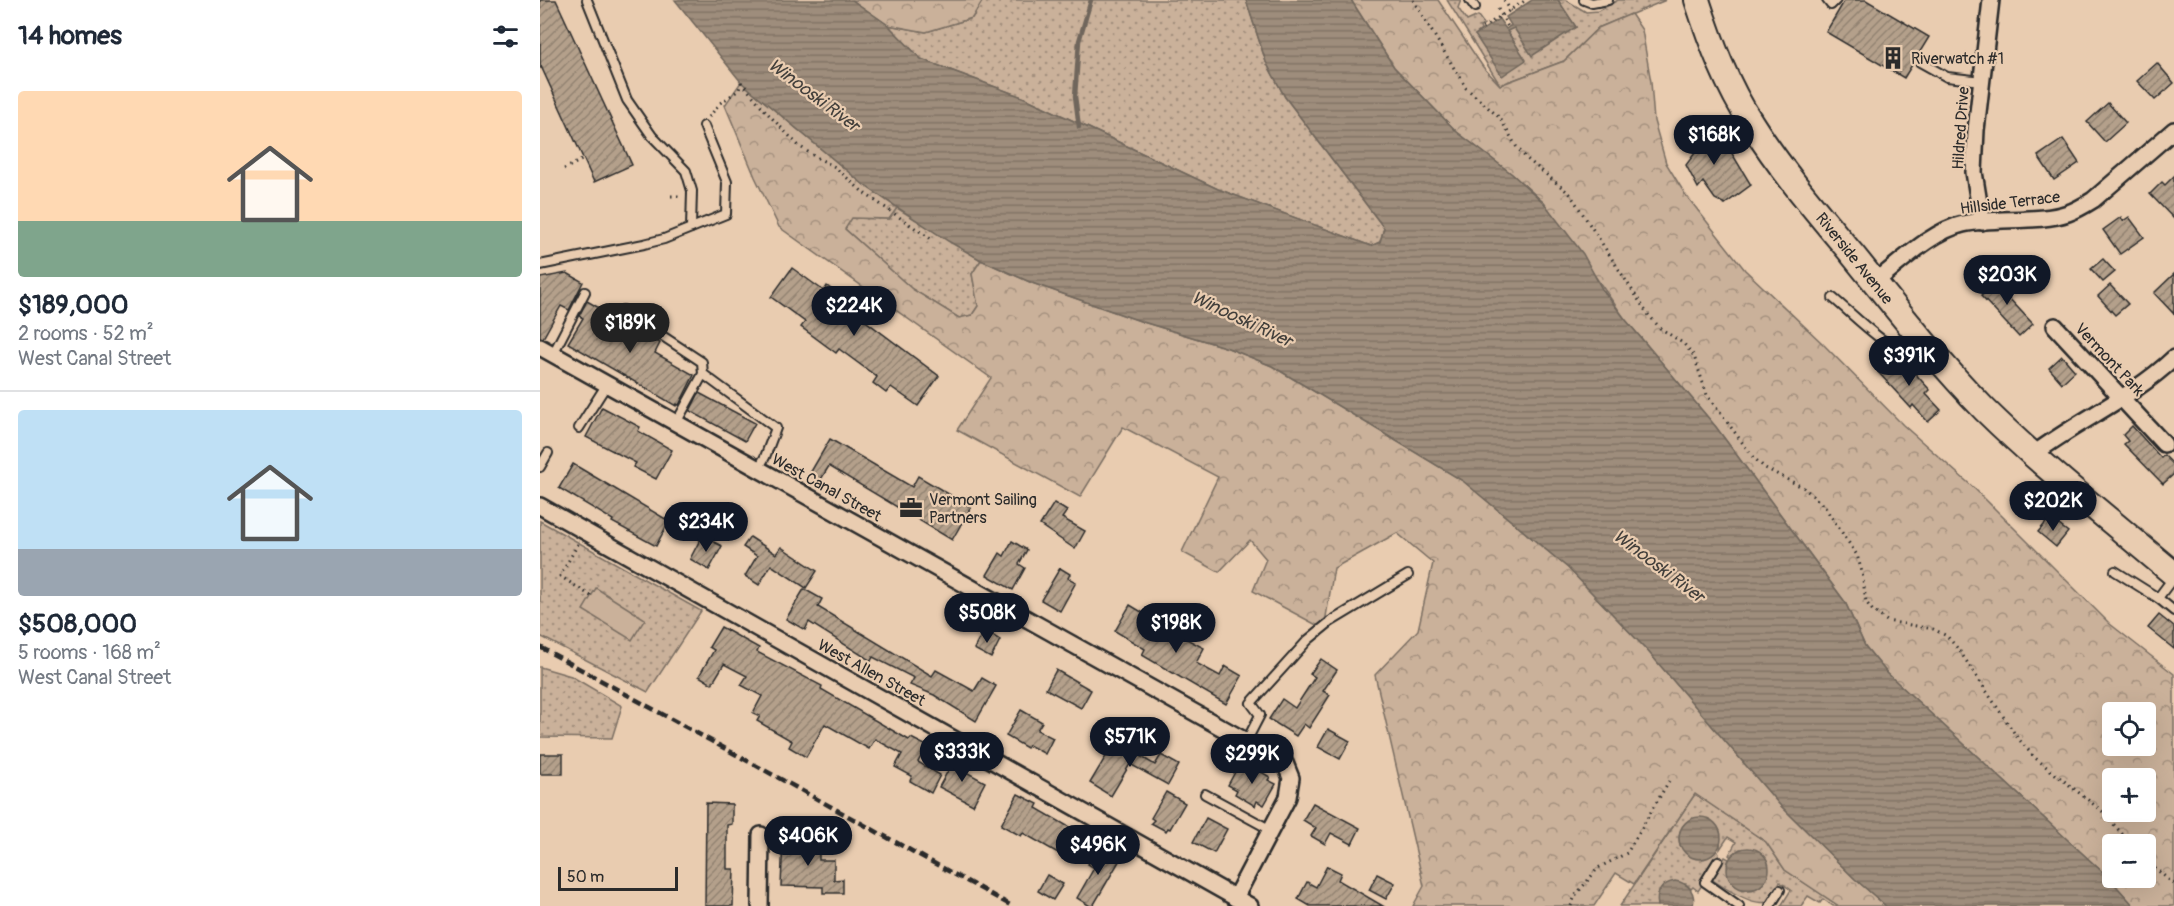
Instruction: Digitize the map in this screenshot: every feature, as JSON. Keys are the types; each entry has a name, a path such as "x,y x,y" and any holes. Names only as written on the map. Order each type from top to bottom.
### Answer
{"main road":[{"name":"Riverside Avenue","path":"1697,0 1725,75 1752,124 1783,169 1931,350 1984,409 2174,575"}],"street":[{"name":"Hildred Drive","path":"1982,222 1974,172 1991,0"},
{"name":"Hillside Terrace","path":"1875,282 1942,232 1964,224 2057,216 2082,207 2174,130"},
{"name":"Vermont Park","path":"2055,326 2164,444"},
{"name":"West Canal Street","path":"546,351 1285,763 1289,770 1291,787 1271,830"},
{"path":"2034,454 2053,439 2145,383 2174,358"},
{"name":"West Allen Street","path":"540,506 1250,906"},
{"path":"1235,898 1271,830"},
{"path":"760,906 761,835"}],"lane":[{"path":"587,0 627,100 652,136 686,171 692,191 691,228"},
{"path":"1584,0 1592,3 1608,0"},
{"path":"1827,0 1831,5 1836,0"},
{"path":"1920,63 1947,77 1982,81"},
{"path":"540,265 625,249 664,238 726,214 727,182 704,126"},
{"path":"546,351 585,292"},
{"path":"1833,298 1882,341 1899,352 1912,357 1931,350"},
{"path":"623,310 702,362 703,374 676,423"},
{"path":"703,374 776,428 758,469"},
{"path":"579,428 607,384"},
{"path":"540,467 548,453"},
{"path":"2115,572 2158,598 2174,611"},
{"path":"1246,742 1260,715 1251,704 1308,640 1330,622 1408,575"},
{"path":"2158,598 2174,575"},
{"path":"1205,794 1271,830"},
{"path":"1718,861 1705,882 1739,906"},
{"path":"1770,906 1780,890"}],"path":[{"path":"1413,0 1466,88 1476,99 1492,110 1526,158 1570,194 1647,313 1660,328 1684,344 1694,356 1707,395 1753,458 1765,468 1804,488 1824,506 1857,555 1866,602 1873,611 1887,621 1933,629 1947,636 1959,650 2017,737 2034,757 2102,811 2122,834"},
{"path":"1504,0 1511,11"},
{"path":"1482,28 1526,0"},
{"path":"1498,9 1508,27"},
{"path":"704,126 720,103 738,90 741,82 799,146 835,167 864,193 931,239"},
{"path":"564,169 584,159"},
{"path":"578,544 560,576 591,596"},
{"path":"1571,906 1575,896 1598,868 1627,853 1669,780"},
{"path":"2156,869 2174,884"}],"green space":[{"path":"852,0 983,0 972,18 926,32 888,25"},
{"path":"983,0 1246,0 1266,62 1285,97 1384,228 1380,242 1371,246 1218,189 1025,98 921,59 888,25 926,32 972,18"},
{"path":"1351,0 1438,0 1483,67 1500,85 1564,61 1598,28 1631,14 1642,30 1651,82 1654,121 1666,163 1685,194 1745,270 1821,342 1903,425 1974,488 2110,624 2174,674 2174,906 2134,906 2118,888 2156,888 2156,834 2102,834 2102,872 1887,673 1865,646 1845,602 1716,427 1625,319 1544,203 1512,174 1457,132 1394,67"},
{"path":"1447,0 1461,0 1458,8 1467,21 1478,16 1484,24 1475,35 1525,60 1507,31 1514,27 1576,27 1558,0 1566,0 1586,12 1598,11 1618,0 1666,0 1598,28 1564,61 1500,85"},
{"path":"741,82 864,185 897,208 889,219 852,218 845,229 912,289 959,318 972,315 978,306 972,274 981,260 1032,283 1143,322 1228,348 1272,366 1463,481 1568,568 1646,649 1779,804 1855,879 1886,906 1839,906 1785,870 1766,842 1695,794 1634,884 1616,873 1594,906 1413,906 1424,886 1375,675 1418,630 1433,563 1397,533 1334,568 1324,629 1253,591 1266,559 1250,540 1219,572 1182,552 1218,477 1123,427 1080,497 957,430 991,378 779,227 725,105"},
{"path":"897,208 981,260 972,274 978,306 972,315 959,318 912,289 845,229 851,218 889,219"},
{"path":"540,521 701,611 648,692 540,636"},
{"path":"596,588 645,619 632,640 583,610"},
{"path":"540,667 571,676 622,706 612,738 540,737"},
{"path":"1695,794 1766,842 1785,870 1839,906 1833,906 1823,899 1820,903 1808,896 1801,906 1781,906 1791,890 1780,882 1766,902 1746,899 1723,887 1711,879 1725,857 1729,859 1727,864 1767,877 1766,858 1758,852 1740,849 1731,857 1729,855 1736,842 1728,837 1720,849 1720,832 1692,818 1681,830 1680,845 1702,859 1717,850 1719,854 1700,882 1702,885 1698,891 1686,884 1664,885 1658,894 1658,906 1620,906"}],"water":[{"name":"Winooski River","path":"675,0 852,0 888,25 921,59 1025,98 1218,189 1371,246 1380,242 1384,228 1285,97 1266,62 1246,0 1351,0 1394,67 1457,132 1512,174 1544,203 1583,254 1602,289 1716,427 1845,602 1865,646 1887,673 2102,872 2102,888 2118,888 2134,906 1886,906 1855,879 1779,804 1646,649 1568,568 1463,481 1272,366 1228,348 1143,322 1032,283 981,260 948,241 864,185 741,82"},
{"path":"1532,0 1558,0 1576,27 1532,56 1514,28 1507,31 1526,60 1502,76 1475,35 1499,19 1506,29 1511,25 1506,17"},
{"path":"1700,817 1715,823 1721,838 1715,853 1700,859 1685,853 1679,838 1685,823"},
{"path":"1748,848 1763,854 1769,869 1763,884 1748,890 1733,884 1727,869 1733,854"},
{"path":"1675,881 1688,886 1693,897 1693,906 1658,906 1661,889 1666,884"}],"building":[{"path":"540,0 556,0 632,165 594,182 540,64"},
{"name":"Riverwatch #1","path":"1845,0 1866,0 1929,37 1904,78 1826,32"},
{"path":"2157,63 2174,83 2155,100 2137,81"},
{"path":"2108,103 2126,123 2105,142 2087,122"},
{"path":"1692,120 1714,147 1724,140 1751,185 1725,204 1715,199 1703,182 1698,188 1686,165 1695,153 1680,133"},
{"path":"2063,139 2079,163 2054,180 2038,156"},
{"path":"2174,176 2174,219 2150,194 2162,182 2165,185"},
{"path":"2121,217 2123,221 2129,217 2144,237 2120,254 2103,230"},
{"path":"2103,259 2115,272 2103,282 2091,269"},
{"path":"792,268 824,291 827,286 862,312 859,316 939,376 918,406 891,387 886,393 873,383 877,377 839,349 836,353 801,327 805,322 771,297"},
{"path":"567,273 583,282 569,310 561,306 543,338 540,337 540,278"},
{"path":"2174,274 2174,314 2154,293"},
{"path":"2003,276 2015,289 2007,296 2033,324 2019,337 1981,296"},
{"path":"2110,285 2128,304 2115,315 2098,296"},
{"path":"587,301 660,343 655,353 694,375 679,405 676,406 568,343 583,318 579,316"},
{"path":"1896,356 1901,358 1930,390 1926,394 1941,410 1928,422 1913,405 1911,408 1878,372"},
{"path":"2062,356 2075,371 2062,383 2049,368"},
{"path":"699,393 755,423 745,441 690,411"},
{"path":"602,407 640,427 638,431 672,450 656,479 633,467 636,463 586,437"},
{"path":"2132,426 2161,458 2164,455 2174,465 2174,474 2163,484 2124,444 2128,441 2123,435"},
{"path":"830,439 912,487 918,476 971,507 952,540 829,466 820,481 809,475"},
{"path":"573,464 669,521 656,546 612,522 613,520 559,488"},
{"path":"1054,503 1067,511 1062,518 1085,531 1075,549 1040,525"},
{"path":"2050,518 2068,532 2056,547 2038,532"},
{"path":"702,536 722,546 709,570 690,559"},
{"path":"750,537 776,554 781,547 817,571 806,588 771,565 759,585 745,576 757,556 743,547"},
{"path":"1012,541 1027,550 1019,564 1025,568 1013,590 987,575 1000,553 1004,556"},
{"path":"1060,568 1070,574 1068,578 1076,582 1060,611 1041,600"},
{"path":"804,589 822,599 818,607 932,676 936,670 974,691 982,678 996,686 976,721 934,695 910,685 914,678 873,657 871,661 809,622 805,630 786,619"},
{"path":"1130,605 1155,620 1154,622 1204,648 1196,663 1220,676 1225,666 1242,676 1226,704 1142,655 1145,649 1115,631"},
{"path":"2159,615 2174,627 2174,649 2148,628"},
{"path":"721,627 759,648 757,652 822,686 821,689 909,740 911,738 927,746 918,762 940,775 931,793 910,781 912,776 895,767 902,754 875,739 869,749 825,724 806,757 789,747 792,741 757,721 760,716 753,713 762,696 741,685 747,676 724,664 712,684 699,676 714,650 709,647"},
{"path":"984,630 1000,640 991,658 974,649"},
{"path":"1321,659 1337,670 1323,691 1330,695 1309,728 1304,724 1296,736 1269,719 1282,699 1295,708 1315,677 1310,674"},
{"path":"1056,670 1091,690 1081,708 1046,689"},
{"path":"1021,710 1042,722 1037,730 1053,738 1045,754 1029,745 1027,748 1006,736"},
{"path":"1328,729 1350,741 1340,759 1318,747"},
{"path":"1115,741 1155,765 1161,755 1179,765 1168,785 1130,764 1111,796 1090,783"},
{"path":"540,754 563,754 563,774 540,774"},
{"path":"954,760 968,768 966,772 985,782 973,805 939,787"},
{"path":"1240,763 1249,769 1251,766 1270,777 1268,780 1276,784 1264,805 1257,801 1255,806 1235,794 1237,790 1228,785"},
{"path":"1166,792 1185,803 1170,829 1166,831 1151,823 1154,820 1151,818"},
{"path":"1018,794 1038,804 1036,808 1083,835 1073,852 1062,846 1058,853 1023,833 1021,836 1001,825"},
{"path":"706,803 732,804 732,824 727,825 727,869 734,869 733,906 705,906"},
{"path":"1313,803 1360,828 1352,844 1331,833 1325,844 1311,836 1316,828 1303,820"},
{"path":"1206,818 1227,829 1214,853 1193,842"},
{"path":"783,839 819,839 819,860 834,860 834,880 843,879 843,893 823,893 823,887 781,886"},
{"path":"1105,849 1121,858 1093,906 1090,906 1077,898 1094,868 1088,864 1095,852 1101,856"},
{"path":"1327,866 1341,873 1338,880 1383,906 1310,906 1298,899 1307,882 1316,887"},
{"path":"1377,874 1395,883 1386,899 1369,890"},
{"path":"1047,875 1063,884 1053,900 1038,891"}],"waterway":[{"path":"1079,127 1075,96 1079,41 1091,0"}],"railway":[{"path":"540,647 1012,906"}],"place":[{"name":"Riverwatch #1","path":"1893,58"},
{"name":"Vermont Sailing Partners","path":"911,508"}]}
